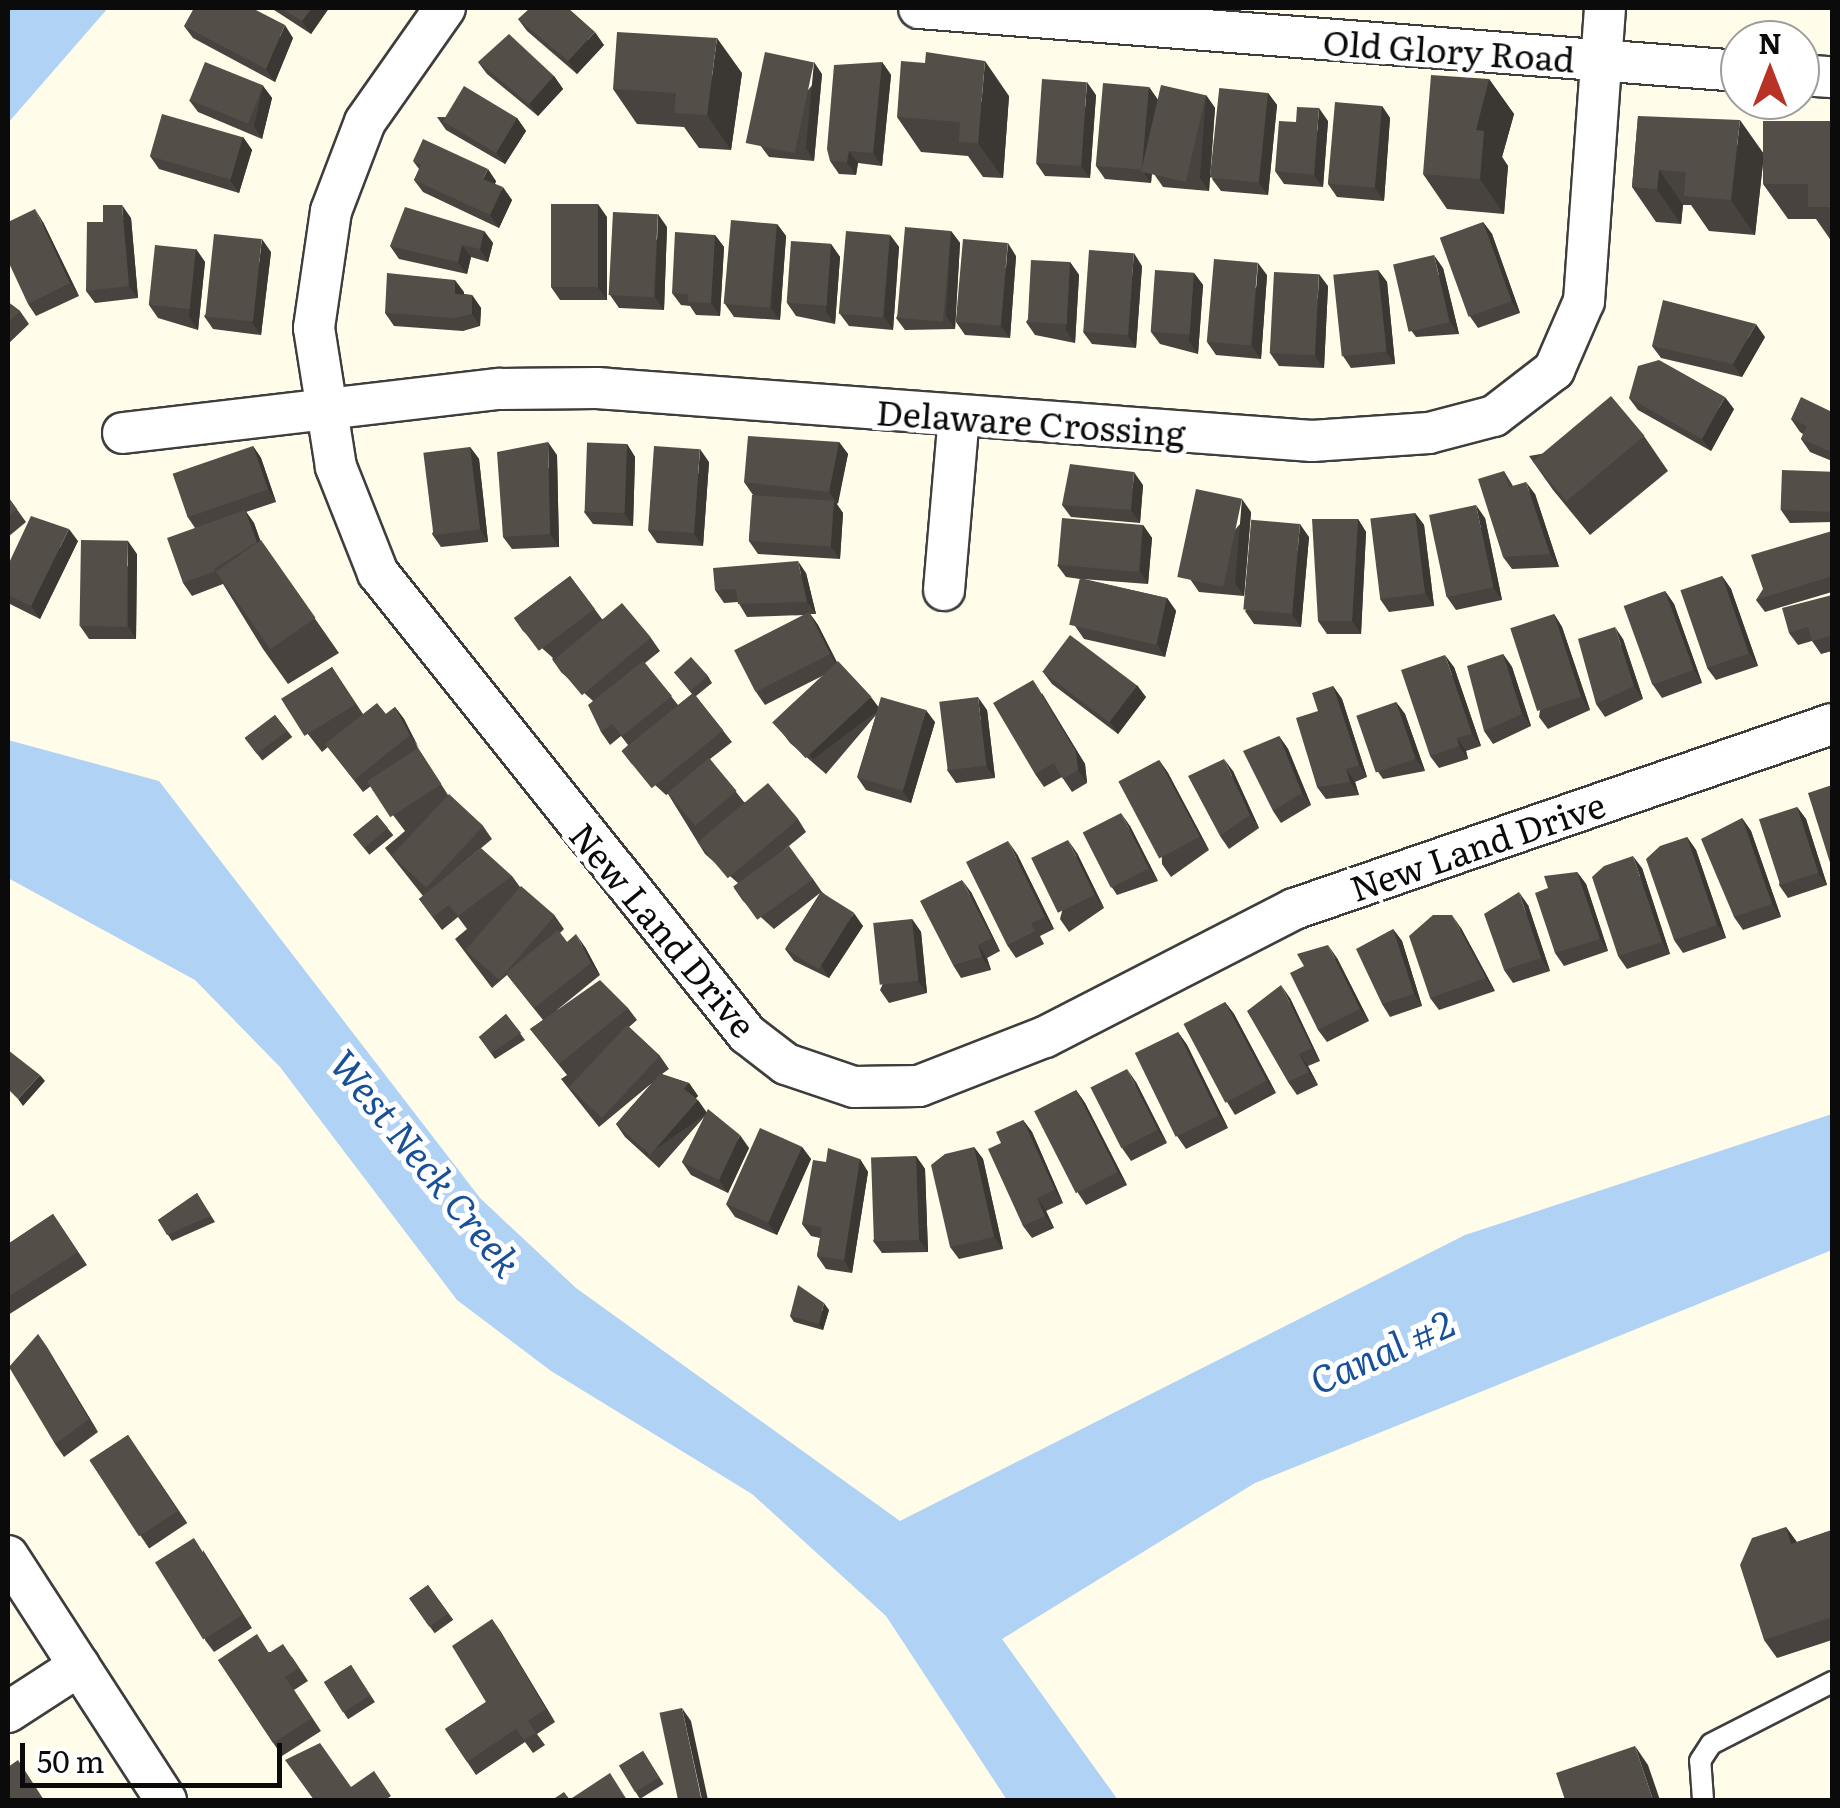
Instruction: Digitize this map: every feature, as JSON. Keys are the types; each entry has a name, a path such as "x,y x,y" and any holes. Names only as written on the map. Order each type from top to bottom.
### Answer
{"street":[{"name":"New Land Drive","path":"444,8 365,122 331,211 314,328 322,410 378,573 747,1034 786,1064 854,1088 919,1086 982,1065 1294,909 1832,724"},
{"name":"Old Glory Road","path":"919,8 1720,69"},
{"name":"Delaware Crossing","path":"123,433 322,410 598,388 959,416 1364,441 1430,433 1509,407 1554,370 1584,301 1605,8"},
{"path":"944,590 959,416"},
{"path":"8,1556 166,1800"},
{"path":"8,1712 79,1666"}],"lane":[{"path":"1703,1800 1700,1761 1711,1744 1832,1682"}],"water":[{"path":"8,8 108,8 8,123"},
{"path":"8,740 159,781 480,1198 576,1288 900,1521 1465,1235 1832,1114 1832,1250 1255,1483 1002,1639 1118,1800 1007,1800 886,1616 752,1494 551,1371 457,1300 280,1067 195,980 8,878"}],"building":[{"path":"194,8 252,8 285,25 266,69 184,26"},
{"path":"281,8 312,8 302,21"},
{"path":"530,8 568,8 595,32 568,61 518,19"},
{"path":"617,32 717,38 707,115 674,113 676,93 613,89"},
{"path":"509,34 554,76 529,104 478,62"},
{"path":"765,52 814,62 795,153 746,143"},
{"path":"926,52 985,61 978,143 959,142 960,122 897,117 901,61 925,63"},
{"path":"205,62 263,86 248,124 190,100"},
{"path":"882,62 873,153 849,151 847,162 830,161 827,149 834,65"},
{"path":"1431,75 1489,79 1476,130 1484,131 1480,179 1423,174"},
{"path":"1042,79 1087,82 1081,166 1036,163"},
{"path":"1103,83 1149,87 1142,170 1096,166"},
{"path":"1161,85 1206,95 1186,182 1141,172"},
{"path":"464,86 517,118 496,153 443,121"},
{"path":"1219,88 1268,93 1259,183 1210,177"},
{"path":"1335,102 1382,106 1375,188 1328,184"},
{"path":"1297,107 1319,108 1314,175 1275,171 1279,121 1296,122"},
{"path":"162,114 243,137 231,179 150,156"},
{"path":"1638,116 1740,120 1731,200 1684,196 1686,172 1659,170 1657,189 1632,187"},
{"path":"1763,121 1832,121 1832,207 1808,207 1808,184 1763,184"},
{"path":"423,139 488,169 483,179 503,187 490,215 414,180 421,165 413,161"},
{"path":"551,204 598,204 598,287 551,287"},
{"path":"103,205 122,205 129,286 86,291 87,222 103,222"},
{"path":"405,207 484,231 480,249 462,245 458,262 390,246"},
{"path":"35,209 70,283 28,304 8,261 8,222"},
{"path":"613,212 658,214 654,297 609,295"},
{"path":"731,220 777,224 770,308 724,304"},
{"path":"1483,222 1512,301 1469,317 1440,238"},
{"path":"905,227 951,231 943,322 897,318"},
{"path":"846,231 890,235 883,318 839,314"},
{"path":"675,232 715,235 711,303 688,302 688,294 672,293"},
{"path":"214,234 262,239 253,322 205,317"},
{"path":"963,239 1008,243 1001,326 956,322"},
{"path":"791,241 831,244 827,306 787,303"},
{"path":"155,245 196,249 190,309 149,305"},
{"path":"1089,250 1134,253 1128,335 1083,332"},
{"path":"1434,255 1450,322 1409,332 1393,264"},
{"path":"1214,259 1258,263 1251,346 1207,342"},
{"path":"1031,260 1070,262 1067,324 1028,322"},
{"path":"1155,270 1194,273 1190,335 1151,332"},
{"path":"1378,270 1387,352 1342,356 1333,275"},
{"path":"1274,272 1319,274 1315,355 1270,353"},
{"path":"387,273 455,280 455,294 472,295 472,314 454,318 385,313"},
{"path":"1663,300 1756,324 1733,364 1652,346"},
{"path":"8,302 20,311 8,323"},
{"path":"1659,360 1725,397 1702,439 1629,398 1638,366"},
{"path":"1611,396 1644,436 1566,501 1533,462"},
{"path":"1801,397 1832,412 1832,452 1801,439 1807,426 1791,419"},
{"path":"748,436 839,442 829,492 744,482"},
{"path":"548,442 550,534 503,537 497,452"},
{"path":"587,443 627,444 625,513 585,512"},
{"path":"253,446 268,489 188,517 173,474"},
{"path":"654,446 700,449 694,533 648,530"},
{"path":"470,447 480,529 433,535 423,453"},
{"path":"1070,464 1134,472 1131,510 1062,505"},
{"path":"1782,470 1832,472 1831,512 1781,510"},
{"path":"1504,471 1509,487 1526,482 1550,554 1503,557 1478,479"},
{"path":"1196,489 1242,499 1223,587 1177,577"},
{"path":"752,495 834,501 831,547 749,541"},
{"path":"8,497 17,509 8,517"},
{"path":"1476,505 1493,587 1447,597 1429,515"},
{"path":"245,510 257,542 215,571 183,583 167,538"},
{"path":"1415,513 1425,593 1380,599 1370,518"},
{"path":"31,516 69,529 31,606 8,595 8,565"},
{"path":"1062,518 1143,525 1139,572 1058,565"},
{"path":"1312,519 1358,519 1352,621 1318,621"},
{"path":"1251,520 1300,524 1292,614 1243,609"},
{"path":"1832,531 1832,576 1756,600 1763,589 1751,555"},
{"path":"81,540 128,541 126,627 79,626"},
{"path":"261,540 315,618 270,649 216,572"},
{"path":"798,561 807,602 738,604 736,589 715,590 713,568"},
{"path":"570,576 595,609 539,651 514,618"},
{"path":"1722,576 1749,654 1707,668 1680,590"},
{"path":"1080,578 1167,598 1156,645 1069,625"},
{"path":"1665,591 1694,670 1652,685 1624,606"},
{"path":"1832,595 1832,635 1812,641 1808,627 1789,633 1782,608"},
{"path":"622,603 651,637 582,695 553,661"},
{"path":"809,612 830,654 755,692 734,650"},
{"path":"1554,614 1581,697 1537,711 1510,628"},
{"path":"1615,627 1634,686 1596,704 1578,639"},
{"path":"1070,635 1137,686 1109,722 1042,672"},
{"path":"1503,654 1522,714 1484,731 1467,666"},
{"path":"1445,655 1472,734 1457,738 1459,746 1430,756 1401,670"},
{"path":"691,657 708,676 691,691 674,672"},
{"path":"643,661 672,696 622,736 612,724 601,732 588,705"},
{"path":"838,661 871,697 806,758 772,722"},
{"path":"332,667 355,704 304,736 281,699"},
{"path":"1033,680 1076,752 1078,770 1063,779 1054,763 1035,774 993,703"},
{"path":"1333,686 1359,765 1346,769 1350,782 1317,787 1296,718 1318,711 1312,693"},
{"path":"693,693 723,730 652,788 622,751"},
{"path":"881,697 926,710 903,791 858,778"},
{"path":"978,697 986,765 948,770 939,702"},
{"path":"1396,702 1416,759 1376,772 1356,716"},
{"path":"377,703 386,714 395,707 410,735 354,780 325,744"},
{"path":"275,715 287,731 257,754 245,738"},
{"path":"1279,736 1302,793 1273,811 1243,751"},
{"path":"418,748 441,784 390,817 367,781"},
{"path":"709,758 737,791 695,826 668,793"},
{"path":"1224,759 1250,815 1220,836 1188,776"},
{"path":"1159,760 1200,837 1159,858 1118,782"},
{"path":"768,783 798,819 728,878 698,842"},
{"path":"1832,785 1832,869 1808,793"},
{"path":"449,794 483,826 426,887 392,855"},
{"path":"1797,807 1818,873 1780,885 1759,819"},
{"path":"1121,813 1149,868 1111,888 1083,833"},
{"path":"377,815 388,828 364,848 353,835"},
{"path":"1742,818 1772,904 1734,917 1701,839"},
{"path":"1687,837 1717,925 1674,940 1646,859 1660,846"},
{"path":"1068,840 1095,895 1058,913 1031,858"},
{"path":"1008,841 1045,917 1031,923 1035,931 1007,945 966,862"},
{"path":"789,846 813,879 757,920 733,887"},
{"path":"481,848 512,876 458,916 449,905 433,917 419,899"},
{"path":"1633,856 1662,942 1618,956 1592,877 1604,866"},
{"path":"1577,872 1600,939 1555,953 1535,893 1548,888 1544,876"},
{"path":"962,880 992,938 978,945 982,957 953,965 920,901"},
{"path":"521,886 555,916 499,980 465,950"},
{"path":"821,892 854,913 819,969 785,949"},
{"path":"1519,892 1541,958 1504,970 1484,914"},
{"path":"1433,915 1452,915 1486,978 1430,998 1409,936"},
{"path":"912,919 918,981 880,985 873,923"},
{"path":"1393,929 1414,994 1382,1004 1356,949"},
{"path":"558,930 567,942 576,934 591,963 534,1008 506,973"},
{"path":"1328,945 1360,1009 1318,1030 1290,973 1304,966 1297,954"},
{"path":"600,980 628,1008 559,1064 530,1029"},
{"path":"1281,985 1312,1048 1299,1054 1309,1072 1288,1082 1247,1011"},
{"path":"1225,1002 1267,1081 1225,1103 1184,1024"},
{"path":"506,1014 521,1033 491,1053 479,1037"},
{"path":"627,1025 660,1056 602,1118 569,1087"},
{"path":"1178,1032 1219,1116 1176,1137 1135,1053"},
{"path":"8,1050 40,1075 18,1099 8,1089"},
{"path":"1127,1069 1158,1130 1121,1148 1090,1088"},
{"path":"660,1074 689,1083 684,1089 698,1100 650,1155 616,1124"},
{"path":"1076,1090 1118,1172 1076,1193 1034,1111"},
{"path":"708,1109 740,1135 719,1180 682,1162"},
{"path":"1023,1120 1055,1190 1037,1198 1045,1216 1023,1226 988,1149 1001,1143 996,1132"},
{"path":"760,1128 802,1147 768,1223 726,1204"},
{"path":"974,1147 994,1237 950,1247 931,1165 945,1154"},
{"path":"828,1148 860,1159 844,1260 817,1256 822,1227 802,1224 813,1160 826,1162"},
{"path":"916,1156 919,1240 874,1242 871,1158"},
{"path":"197,1193 210,1216 167,1235 158,1220"},
{"path":"53,1214 78,1252 8,1297 8,1244"},
{"path":"798,1285 824,1303 819,1324 790,1316"},
{"path":"38,1334 89,1419 55,1444 9,1367"},
{"path":"128,1435 178,1511 139,1536 89,1460"},
{"path":"1786,1527 1791,1544 1832,1530 1832,1617 1764,1640 1740,1565 1752,1538"},
{"path":"194,1538 242,1615 203,1640 155,1562"},
{"path":"428,1585 448,1614 429,1627 409,1598"},
{"path":"492,1619 546,1709 528,1721 536,1733 524,1740 516,1729 467,1762 445,1729 486,1702 452,1646"},
{"path":"257,1634 269,1653 283,1644 299,1668 285,1677 312,1718 273,1743 218,1660"},
{"path":"351,1665 370,1696 343,1712 324,1682"},
{"path":"682,1708 702,1800 678,1800 660,1713"},
{"path":"320,1743 351,1787 374,1771 391,1796 385,1800 314,1800 285,1760"},
{"path":"1635,1746 1653,1800 1565,1800 1556,1773"},
{"path":"643,1751 659,1778 635,1792 619,1765"},
{"path":"18,1760 44,1800 8,1800 8,1767"},
{"path":"610,1773 627,1800 572,1798"},
{"path":"564,1792 570,1800 552,1800"}],"water label":[{"name":"West Neck Creek","path":"427,1162"},
{"name":"Canal #2","path":"1381,1350"}]}
